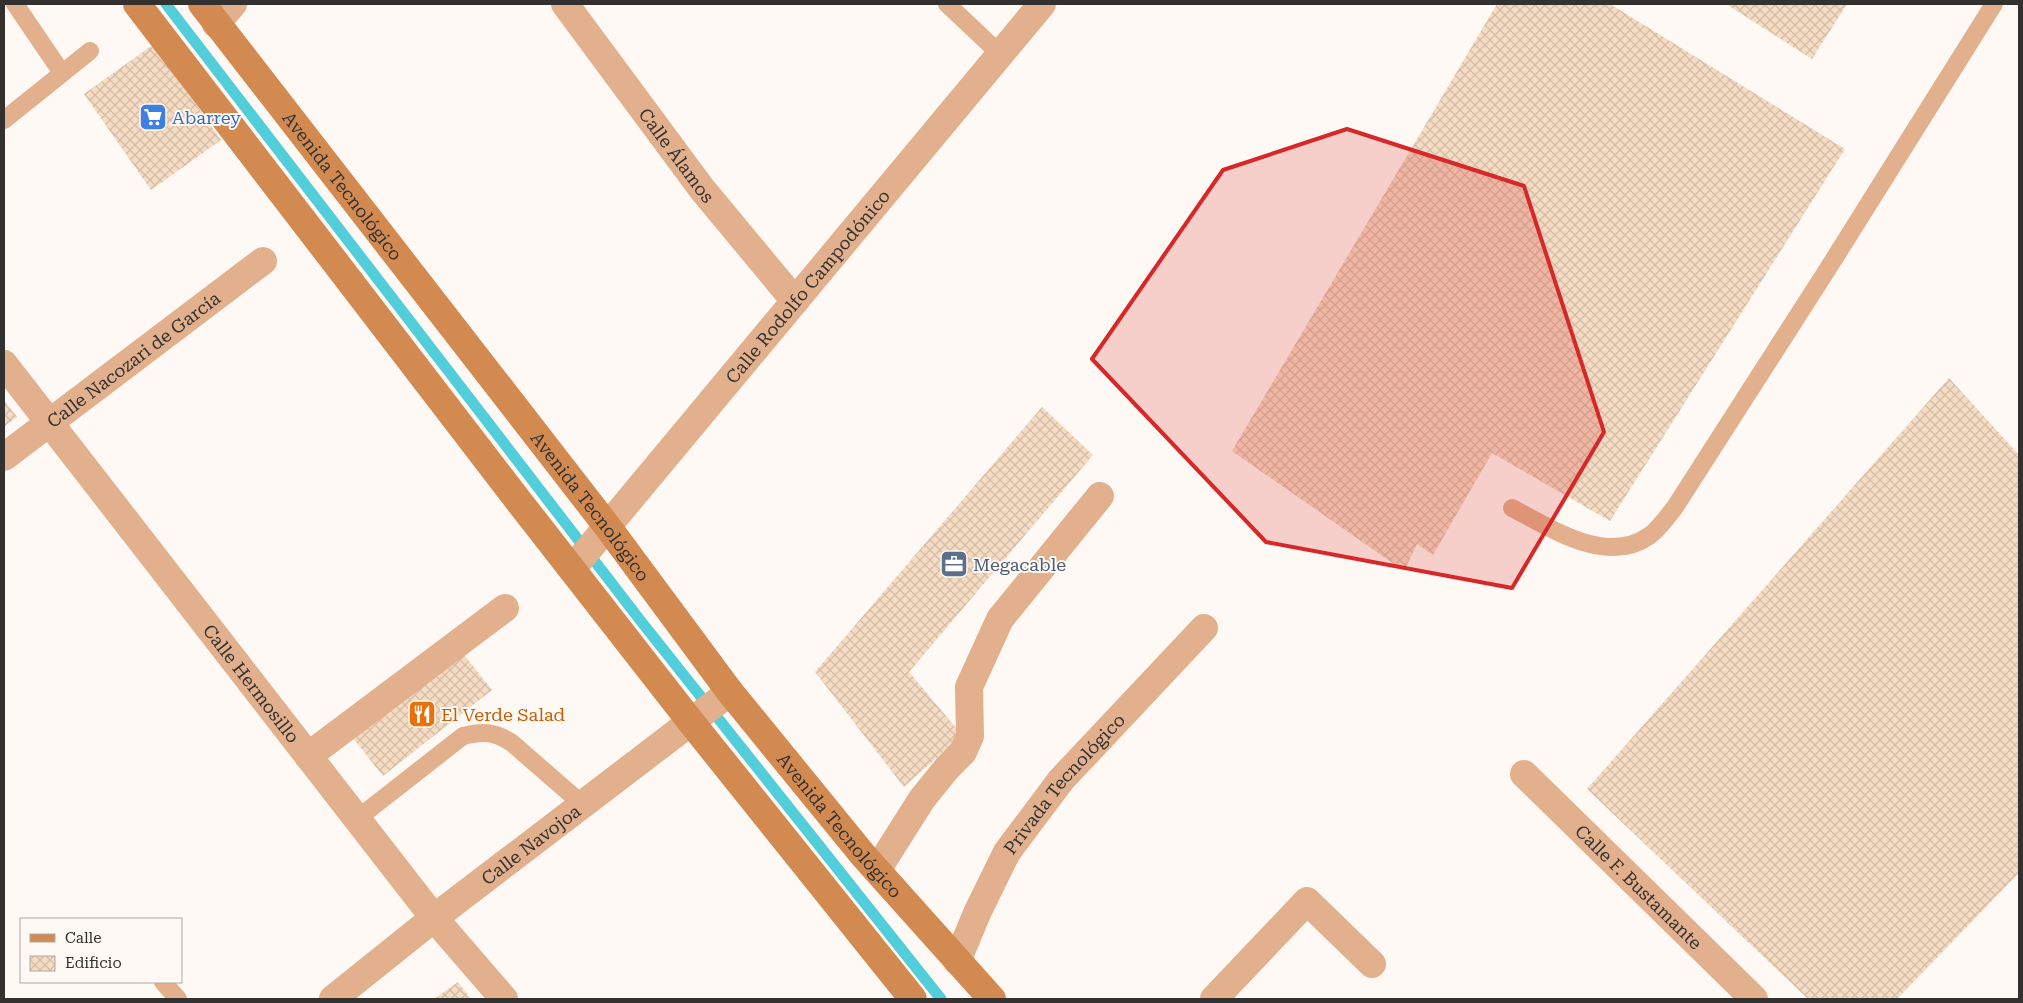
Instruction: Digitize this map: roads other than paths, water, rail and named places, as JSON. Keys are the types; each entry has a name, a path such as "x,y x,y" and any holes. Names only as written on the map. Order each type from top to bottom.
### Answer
{"main road":[{"path":"137,4 516,500 572,569 690,722 912,999"},
{"name":"Avenida Tecnológico","path":"217,10 730,692 877,870 992,999"}],"street":[{"name":"Calle Álamos","path":"564,4 702,190 795,301"},
{"name":"Calle Rodolfo Campodónico","path":"572,569 1042,4"},
{"name":"Calle Nacozari de García","path":"4,457 263,261"},
{"name":"Calle Hermosillo","path":"4,364 434,918 504,999"},
{"path":"877,870 922,799 947,768 963,752 970,736 968,687 1000,619 1100,496"},
{"path":"308,756 505,608"},
{"name":"Privada Tecnológico","path":"957,961 978,911 1007,852 1061,780 1204,628"},
{"name":"Calle Navojoa","path":"333,999 434,918 730,692"},
{"name":"Calle F. Bustamante","path":"1524,774 1754,999"},
{"path":"1214,999 1307,901 1372,964"}],"lane":[{"path":"15,4 62,74"},
{"path":"947,4 1000,54"},
{"path":"1512,508 1562,534 1596,546 1624,547 1650,536 1676,507 1994,4"},
{"path":"4,120 90,51"},
{"path":"357,819 462,736 478,732 500,735 512,743 582,804"},
{"path":"164,983 178,999"}],"waterway":[{"path":"166,4 640,620 941,999"}],"place":[{"name":"Abarrey","path":"153,117"},
{"name":"Megacable","path":"954,564"},
{"name":"El Verde Salad","path":"422,714"}]}
